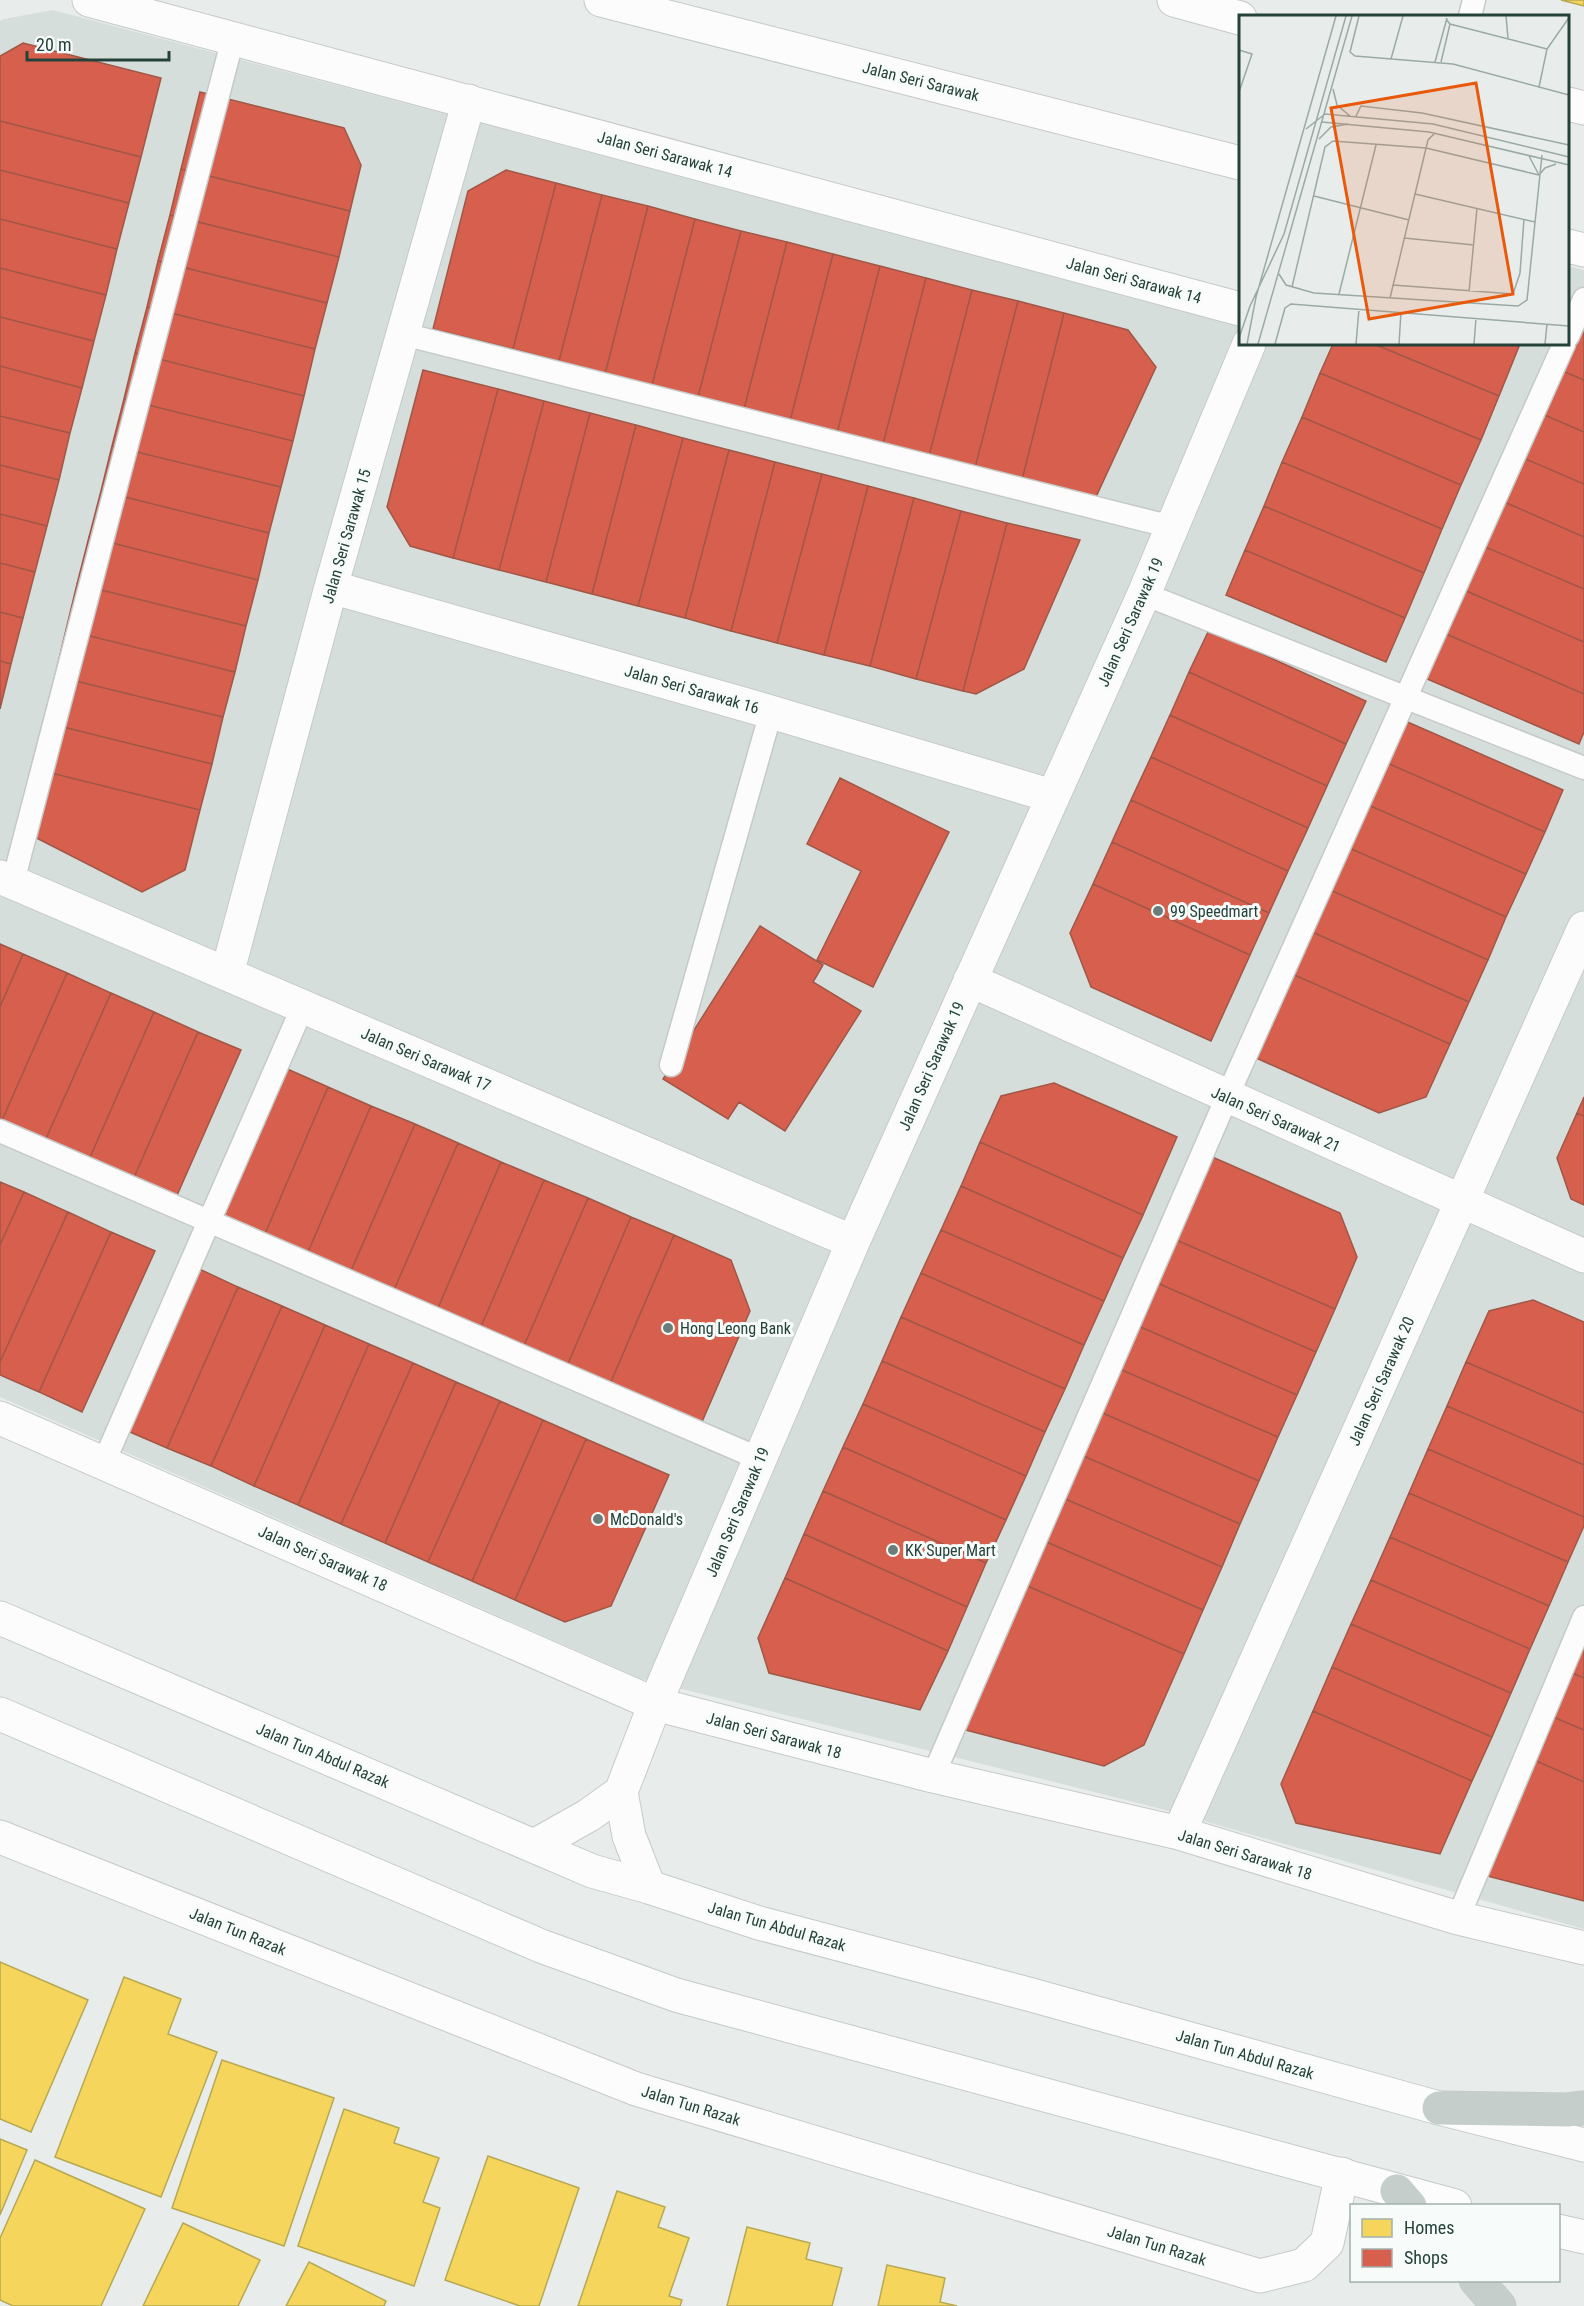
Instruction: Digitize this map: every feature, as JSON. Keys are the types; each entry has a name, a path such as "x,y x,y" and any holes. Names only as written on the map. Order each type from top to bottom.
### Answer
{"highway":[{"path":"1439,2108 1584,2108"},
{"path":"1478,2282 1499,2306"}],"street":[{"name":"Jalan Seri Sarawak 14","path":"89,0 1239,309"},
{"name":"Jalan Seri Sarawak","path":"601,0 1239,163"},
{"path":"1174,0 1232,10"},
{"name":"Jalan Seri Sarawak 15","path":"227,974 331,587 469,101"},
{"path":"1569,104 1584,108"},
{"path":"1569,246 1584,250"},
{"name":"Jalan Seri Sarawak 19","path":"621,1792 655,1704 853,1242 1144,594 1249,345"},
{"name":"Jalan Seri Sarawak 16","path":"331,587 771,712 1052,796"},
{"name":"Jalan Seri Sarawak 17","path":"7,880 853,1242"},
{"name":"Jalan Seri Sarawak 20","path":"1179,1833 1584,928"},
{"name":"Jalan Seri Sarawak 21","path":"970,980 1584,1256"},
{"name":"Jalan Seri Sarawak 18","path":"0,1418 655,1704 933,1776 1179,1833 1458,1918 1584,1948"},
{"name":"Jalan Tun Abdul Razak","path":"0,1618 592,1871 759,1923 1028,1994 1439,2108 1584,2145"},
{"path":"0,1714 541,1946 676,1995 1342,2174 1404,2198 1448,2204"},
{"path":"534,1846 589,1815 621,1792 629,1836 649,1887"},
{"name":"Jalan Tun Razak","path":"0,1837 636,2089 1260,2276 1304,2265 1327,2243 1342,2174"},
{"path":"1560,2231 1584,2237"}],"lane":[{"path":"1470,15 1474,0"},
{"path":"7,880 233,38"},
{"path":"1569,334 1584,299"},
{"path":"403,334 1172,527"},
{"path":"933,1776 1227,1097 1564,345"},
{"path":"1144,594 1584,768"},
{"path":"670,1065 771,712"},
{"path":"104,1462 303,1006"},
{"path":"0,1131 760,1460"},
{"path":"1458,1918 1584,1617"}],"shaded area":[{"path":"53,10 1239,325 1239,345 1569,345 1569,266 1584,270 1584,1929 1154,1807 642,1679 0,1397 0,21"}],"building: Homes":[{"path":"1561,0 1584,0 1584,6"},
{"path":"0,1962 88,2000 31,2132 0,2119"},
{"path":"124,1977 181,1999 168,2034 217,2052 161,2197 55,2157"},
{"path":"222,2060 334,2098 284,2246 172,2208"},
{"path":"344,2109 399,2128 394,2143 439,2158 423,2202 440,2208 414,2286 298,2246"},
{"path":"0,2139 27,2150 0,2215"},
{"path":"488,2156 579,2188 539,2306 520,2306 445,2280"},
{"path":"35,2160 145,2209 101,2306 13,2306 0,2300 0,2238"},
{"path":"617,2191 665,2207 658,2227 689,2238 669,2296 682,2300 680,2306 578,2306"},
{"path":"183,2223 260,2260 238,2306 143,2306"},
{"path":"747,2227 810,2243 806,2259 842,2268 832,2306 727,2306"},
{"path":"309,2262 386,2301 384,2306 286,2306"},
{"path":"887,2265 945,2278 940,2302 957,2306 878,2306"}],"building: Shops":[{"path":"23,43 161,78 141,157 0,121 0,56"},
{"path":"200,92 344,128 361,165 350,211 181,169"},
{"path":"0,121 141,157 129,203 0,170"},
{"path":"181,169 350,211 339,257 170,215"},
{"path":"0,170 129,203 117,249 0,219"},
{"path":"506,170 556,183 513,349 433,329 468,191"},
{"path":"556,183 602,195 559,361 513,349"},
{"path":"602,195 648,206 605,374 559,361"},
{"path":"648,206 695,219 652,385 605,374"},
{"path":"170,215 339,257 327,303 158,261"},
{"path":"0,219 117,249 106,295 0,268"},
{"path":"695,219 741,231 698,397 652,385"},
{"path":"741,231 787,242 744,409 698,397"},
{"path":"787,242 833,254 790,421 744,409"},
{"path":"833,254 880,266 837,433 790,421"},
{"path":"158,261 327,303 315,349 147,307"},
{"path":"880,266 926,278 883,444 837,433"},
{"path":"0,268 106,295 94,341 0,317"},
{"path":"926,278 972,290 929,456 883,444"},
{"path":"972,290 1018,301 975,468 929,456"},
{"path":"1018,301 1064,313 1022,480 975,468"},
{"path":"147,307 315,349 304,396 135,353"},
{"path":"1584,312 1584,380 1560,370"},
{"path":"1064,313 1128,330 1156,367 1095,499 1022,480"},
{"path":"0,317 94,341 82,388 0,366"},
{"path":"1333,345 1376,345 1499,396 1481,440 1320,373"},
{"path":"1376,345 1520,345 1499,396"},
{"path":"135,353 304,396 293,441 124,399"},
{"path":"0,366 82,388 70,433 0,416"},
{"path":"423,370 498,389 453,558 410,546 387,507"},
{"path":"1560,370 1584,380 1584,432 1540,413"},
{"path":"1320,373 1481,440 1461,485 1302,417"},
{"path":"498,389 544,401 499,570 453,558"},
{"path":"124,399 293,441 281,487 112,446"},
{"path":"544,401 590,413 546,582 499,570"},
{"path":"590,413 636,425 592,594 546,582"},
{"path":"1540,413 1584,432 1584,484 1521,457"},
{"path":"0,416 70,433 59,480 0,465"},
{"path":"1302,417 1461,485 1442,529 1282,462"},
{"path":"636,425 683,438 638,606 592,594"},
{"path":"683,438 729,450 685,618 638,606"},
{"path":"112,446 281,487 269,533 101,491"},
{"path":"729,450 775,462 731,631 685,618"},
{"path":"1521,457 1584,484 1584,537 1502,501"},
{"path":"775,462 822,474 777,643 731,631"},
{"path":"1282,462 1442,529 1424,573 1264,506"},
{"path":"0,465 59,480 47,526 0,514"},
{"path":"822,474 868,486 824,655 777,643"},
{"path":"868,486 914,498 870,666 824,655"},
{"path":"101,491 269,533 258,580 89,537"},
{"path":"914,498 961,511 916,679 870,666"},
{"path":"1502,501 1584,537 1584,589 1483,546"},
{"path":"1264,506 1424,573 1405,618 1245,550"},
{"path":"961,511 1007,523 963,691 916,679"},
{"path":"0,514 47,526 35,572 0,563"},
{"path":"1007,523 1080,540 1024,669 976,694 963,691"},
{"path":"89,537 258,580 246,626 77,584"},
{"path":"1483,546 1584,589 1584,642 1464,590"},
{"path":"1245,550 1405,618 1386,662 1226,595"},
{"path":"0,563 35,572 23,618 0,612"},
{"path":"77,584 246,626 235,672 66,630"},
{"path":"1464,590 1584,642 1584,694 1444,633"},
{"path":"0,612 23,618 11,664 0,661"},
{"path":"66,630 235,672 223,717 55,676"},
{"path":"1209,630 1366,701 1346,744 1189,672"},
{"path":"1444,633 1584,694 1584,732 1579,744 1425,678"},
{"path":"0,661 11,664 0,709"},
{"path":"1189,672 1346,744 1327,786 1170,715"},
{"path":"55,676 223,717 212,764 43,722"},
{"path":"1170,715 1327,786 1308,828 1151,757"},
{"path":"1403,720 1563,790 1545,832 1385,762"},
{"path":"43,722 212,764 200,810 31,768"},
{"path":"1151,757 1308,828 1288,871 1131,800"},
{"path":"1385,762 1545,832 1526,874 1366,804"},
{"path":"31,768 200,810 185,870 142,892 17,828"},
{"path":"840,778 949,832 873,987 817,960 861,871 807,844"},
{"path":"1131,800 1288,871 1269,913 1112,842"},
{"path":"1366,804 1526,874 1506,917 1347,847"},
{"path":"1112,842 1269,913 1250,955 1093,884"},
{"path":"1347,847 1506,917 1488,960 1328,889"},
{"path":"1093,884 1250,955 1211,1041 1091,987 1070,933"},
{"path":"1328,889 1488,960 1469,1002 1310,931"},
{"path":"760,926 823,965 813,982 861,1011 785,1131 739,1102 728,1119 663,1079"},
{"path":"1310,931 1469,1002 1450,1044 1290,973"},
{"path":"0,944 23,954 0,1007"},
{"path":"23,954 67,973 0,1125 0,1007"},
{"path":"67,973 111,993 40,1152 0,1125"},
{"path":"1290,973 1450,1044 1426,1097 1379,1113 1254,1057"},
{"path":"111,993 154,1012 84,1171 40,1152"},
{"path":"154,1012 198,1032 128,1191 84,1171"},
{"path":"198,1032 241,1050 171,1209 128,1191"},
{"path":"285,1068 328,1087 258,1250 214,1232"},
{"path":"1054,1083 1177,1137 1143,1215 980,1142 1001,1096"},
{"path":"328,1087 371,1106 301,1268 258,1250"},
{"path":"1584,1097 1584,1116 1577,1113"},
{"path":"371,1106 415,1124 344,1287 301,1268"},
{"path":"1577,1113 1584,1116 1584,1205 1571,1199 1557,1158"},
{"path":"415,1124 458,1143 387,1306 344,1287"},
{"path":"980,1142 1143,1215 1123,1258 961,1186"},
{"path":"458,1143 501,1162 431,1324 387,1306"},
{"path":"1210,1156 1340,1213 1357,1257 1335,1309 1174,1239"},
{"path":"501,1162 544,1180 474,1343 431,1324"},
{"path":"544,1180 588,1198 517,1362 474,1343"},
{"path":"0,1182 24,1192 0,1245"},
{"path":"961,1186 1123,1258 1104,1301 941,1230"},
{"path":"24,1192 68,1212 0,1362 0,1245"},
{"path":"588,1198 631,1217 561,1380 517,1362"},
{"path":"68,1212 111,1232 39,1392 0,1375 0,1362"},
{"path":"631,1217 674,1235 604,1398 561,1380"},
{"path":"941,1230 1104,1301 1084,1345 921,1273"},
{"path":"111,1232 155,1251 82,1412 39,1392"},
{"path":"674,1235 731,1260 750,1311 695,1438 604,1398"},
{"path":"1174,1239 1335,1309 1316,1352 1155,1282"},
{"path":"195,1267 238,1287 167,1448 123,1429"},
{"path":"921,1273 1084,1345 1065,1389 901,1317"},
{"path":"1155,1282 1316,1352 1297,1395 1136,1325"},
{"path":"238,1287 282,1306 211,1466 167,1448"},
{"path":"1533,1300 1584,1322 1584,1413 1466,1362 1489,1311"},
{"path":"282,1306 325,1325 254,1486 211,1466"},
{"path":"901,1317 1065,1389 1045,1432 882,1361"},
{"path":"325,1325 369,1344 298,1505 254,1486"},
{"path":"1136,1325 1297,1395 1278,1437 1117,1368"},
{"path":"369,1344 413,1363 341,1524 298,1505"},
{"path":"882,1361 1045,1432 1026,1476 863,1404"},
{"path":"1466,1362 1584,1413 1584,1465 1447,1406"},
{"path":"413,1363 456,1382 385,1543 341,1524"},
{"path":"1117,1368 1278,1437 1259,1481 1098,1411"},
{"path":"456,1382 500,1401 428,1562 385,1543"},
{"path":"500,1401 543,1420 472,1581 428,1562"},
{"path":"863,1404 1026,1476 1006,1520 843,1447"},
{"path":"1447,1406 1584,1465 1584,1517 1428,1449"},
{"path":"1098,1411 1259,1481 1240,1524 1079,1454"},
{"path":"543,1420 586,1439 515,1600 472,1581"},
{"path":"586,1439 669,1475 611,1606 565,1622 515,1600"},
{"path":"843,1447 1006,1520 986,1563 823,1491"},
{"path":"1428,1449 1584,1517 1584,1526 1568,1562 1409,1493"},
{"path":"1079,1454 1240,1524 1222,1567 1061,1497"},
{"path":"823,1491 986,1563 967,1607 804,1534"},
{"path":"1409,1493 1568,1562 1549,1606 1390,1537"},
{"path":"1061,1497 1222,1567 1203,1610 1042,1540"},
{"path":"804,1534 967,1607 948,1651 785,1578"},
{"path":"1390,1537 1549,1606 1530,1649 1371,1580"},
{"path":"1042,1540 1203,1610 1184,1654 1023,1584"},
{"path":"785,1578 948,1651 920,1710 769,1673 758,1638"},
{"path":"1371,1580 1530,1649 1511,1693 1351,1624"},
{"path":"1023,1584 1184,1654 1144,1745 1104,1766 958,1728"},
{"path":"1351,1624 1511,1693 1492,1737 1332,1667"},
{"path":"1584,1626 1584,1678 1563,1669"},
{"path":"1332,1667 1492,1737 1472,1781 1313,1711"},
{"path":"1563,1669 1584,1678 1584,1730 1544,1713"},
{"path":"1313,1711 1472,1781 1440,1854 1296,1823 1281,1784"},
{"path":"1544,1713 1584,1730 1584,1782 1525,1756"},
{"path":"1525,1756 1584,1782 1584,1901 1472,1872"}],"place":[{"name":"99 Speedmart","path":"1158,911"},
{"name":"Hong Leong Bank","path":"668,1328"},
{"name":"McDonald's","path":"598,1519"},
{"name":"KK Super Mart","path":"893,1550"}]}
